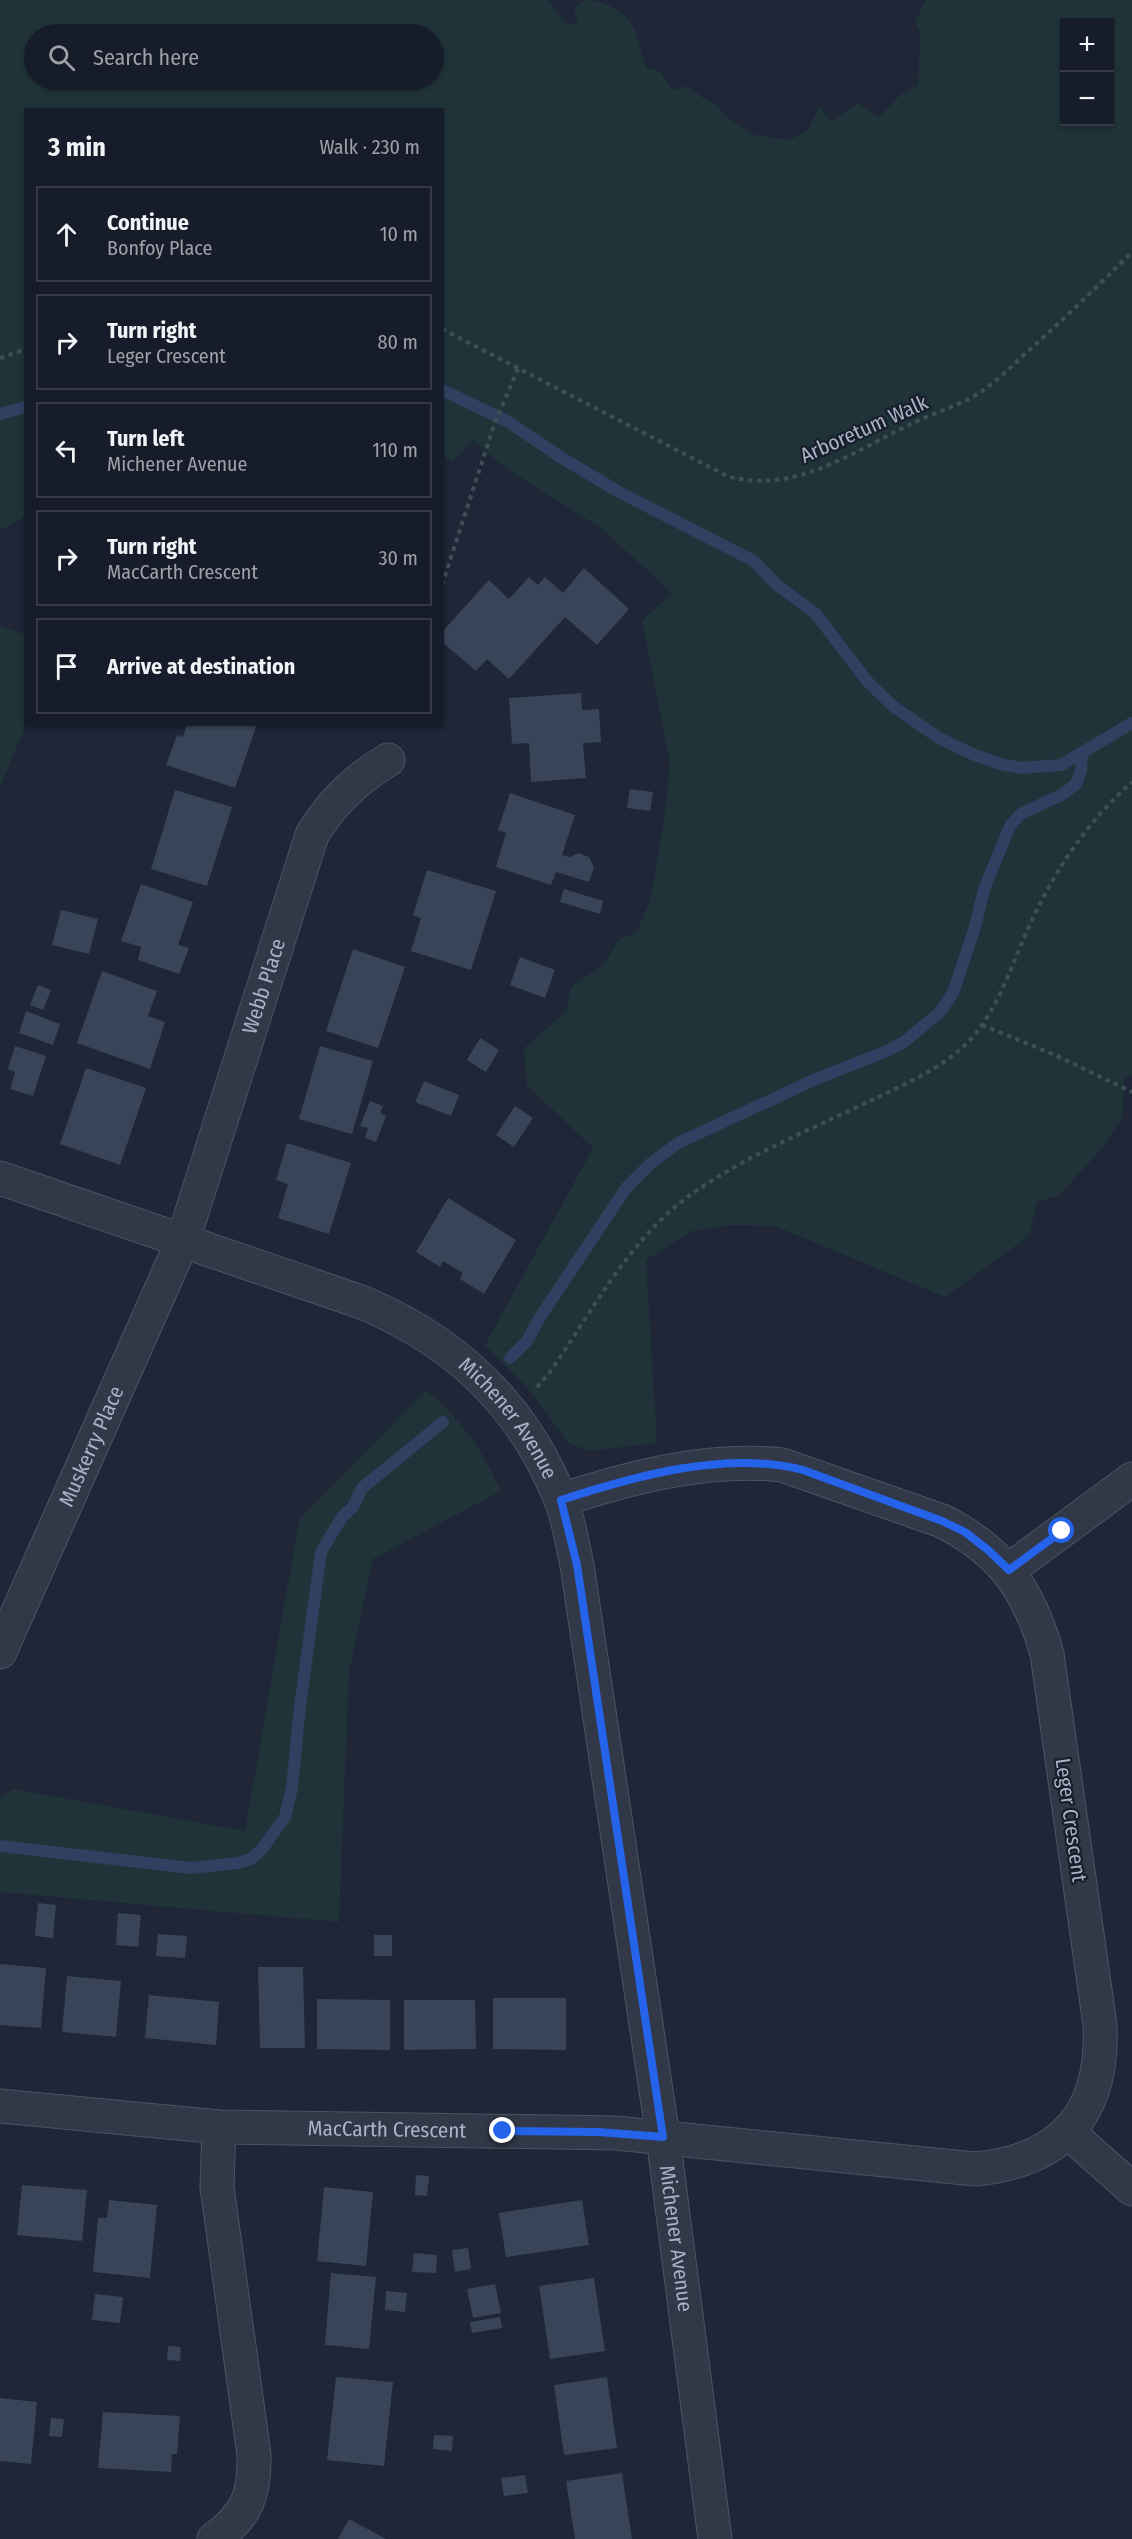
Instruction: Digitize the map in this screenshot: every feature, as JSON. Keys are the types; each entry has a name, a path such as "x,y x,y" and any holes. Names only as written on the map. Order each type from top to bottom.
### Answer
{"street":[{"name":"Webb Place","path":"183,1240 312,835 323,816 337,800 373,769 388,760"},
{"name":"Michener Avenue","path":"0,1178 390,1314 416,1328 466,1363 509,1409 528,1437 561,1500 577,1565 663,2137 715,2539"},
{"name":"Muskerry Place","path":"0,1652 183,1240"},
{"name":"Leger Crescent","path":"561,1500 673,1471 730,1463 782,1465 803,1470 942,1521 965,1532 1009,1570 1026,1596 1039,1624 1047,1654 1100,2025 1102,2055 1096,2084 1085,2110 1068,2132 1047,2148 1023,2160 999,2167 975,2169 663,2137"},
{"path":"1009,1570 1132,1479"},
{"name":"MacCarth Crescent","path":"0,2106 219,2127 598,2132 663,2137"},
{"path":"214,2539 234,2523 248,2503 254,2479 254,2455 217,2187 219,2127"},
{"path":"1068,2132 1132,2189"}],"path":[{"name":"Arboretum Walk","path":"444,330 727,476 756,481 794,477 835,464 911,424 982,391 1066,316 1132,252"},
{"path":"0,358 24,350"},
{"path":"444,579 502,402 518,369"},
{"path":"509,1409 540,1384 641,1241 662,1218 686,1198 752,1159 907,1083 951,1056 969,1041 982,1026 1032,918 1069,852 1099,812 1132,782"},
{"path":"982,1026 1055,1055 1132,1092"}],"green space":[{"path":"0,0 548,0 567,25 578,22 574,9 584,0 599,2 614,8 632,24 647,68 660,71 672,90 688,86 703,98 715,103 729,119 755,135 789,140 807,131 820,106 831,122 858,103 879,117 900,95 918,85 920,33 915,22 926,0 1132,0 1132,1075 1124,1078 1122,1118 1100,1151 1058,1196 1037,1202 1029,1236 945,1297 775,1226 733,1225 692,1231 646,1260 657,1443 589,1451 568,1443 527,1387 485,1345 593,1148 527,1085 524,1048 566,1012 571,987 603,965 619,939 637,932 651,897 664,819 670,763 642,621 672,593 602,529 504,467 473,440 453,461 444,456 444,108 24,108 24,518 0,530"},
{"path":"0,625 24,635 26,726 0,787"},
{"path":"426,1390 450,1412 470,1436 501,1491 373,1559 349,1672 339,1922 0,1892 0,1797 13,1789 245,1831 299,1520"}],"building":[{"path":"584,568 629,609 597,645 565,617 509,679 487,659 476,671 444,644 444,630 489,580 509,599 529,577 538,585 545,577 563,593"},
{"path":"581,693 582,710 599,709 601,742 583,743 586,778 531,782 529,743 512,744 509,698"},
{"path":"186,726 256,726 235,788 166,765 177,735 183,737"},
{"path":"630,789 653,792 650,811 627,808"},
{"path":"175,790 232,807 207,886 151,869"},
{"path":"510,793 575,815 562,855 570,857 579,853 589,857 594,867 589,882 556,872 551,885 496,867 506,833 498,830"},
{"path":"427,870 496,891 471,970 411,951 421,918 413,915"},
{"path":"141,884 193,902 178,945 189,948 179,974 138,960 141,947 121,941"},
{"path":"564,889 603,901 600,914 560,902"},
{"path":"61,910 98,919 89,954 52,945"},
{"path":"353,949 405,967 378,1048 326,1031"},
{"path":"520,957 555,970 545,998 510,985"},
{"path":"102,971 157,991 148,1016 165,1022 150,1069 77,1043"},
{"path":"38,985 51,990 43,1010 30,1005"},
{"path":"26,1011 60,1024 53,1045 19,1033"},
{"path":"480,1038 499,1050 486,1072 467,1060"},
{"path":"15,1046 46,1056 33,1096 10,1089 15,1072 8,1069"},
{"path":"320,1046 373,1061 352,1134 299,1119"},
{"path":"86,1068 146,1088 120,1165 60,1144"},
{"path":"424,1081 459,1095 451,1116 415,1102"},
{"path":"370,1101 383,1106 380,1113 386,1116 376,1142 365,1138 368,1128 360,1126"},
{"path":"515,1106 533,1118 514,1147 496,1135"},
{"path":"287,1143 351,1163 329,1234 278,1218 288,1184 276,1180"},
{"path":"448,1198 516,1240 484,1294 460,1279 463,1273 443,1261 440,1267 416,1252"},
{"path":"38,1903 56,1905 53,1938 35,1936"},
{"path":"118,1913 141,1915 138,1947 116,1945"},
{"path":"158,1934 187,1936 185,1958 156,1956"},
{"path":"374,1935 392,1935 392,1956 374,1956"},
{"path":"0,1964 46,1968 41,2028 0,2025"},
{"path":"258,1967 303,1967 305,2048 260,2048"},
{"path":"67,1976 121,1981 116,2037 62,2032"},
{"path":"149,1995 219,2002 216,2045 145,2038"},
{"path":"493,1998 566,1998 566,2050 493,2049"},
{"path":"317,1999 390,2000 390,2050 317,2049"},
{"path":"404,2000 475,2000 476,2049 404,2050"},
{"path":"416,2175 429,2176 427,2196 415,2195"},
{"path":"22,2185 87,2190 82,2241 17,2235"},
{"path":"324,2187 373,2192 366,2266 317,2261"},
{"path":"109,2200 157,2205 150,2278 93,2272 98,2218 107,2218"},
{"path":"582,2200 589,2245 506,2257 499,2213"},
{"path":"468,2248 471,2269 455,2272 452,2250"},
{"path":"414,2253 437,2255 436,2273 412,2272"},
{"path":"331,2273 376,2277 369,2349 325,2345"},
{"path":"594,2278 605,2351 550,2359 539,2286"},
{"path":"495,2284 501,2313 473,2318 467,2289"},
{"path":"386,2291 407,2293 405,2312 385,2310"},
{"path":"95,2294 123,2297 120,2323 92,2320"},
{"path":"500,2317 502,2328 472,2333 470,2322"},
{"path":"168,2346 181,2347 180,2361 167,2360"},
{"path":"336,2377 393,2382 384,2466 327,2460"},
{"path":"607,2377 617,2448 564,2455 554,2385"},
{"path":"0,2398 37,2402 31,2464 0,2461"},
{"path":"103,2412 180,2416 177,2454 172,2454 171,2472 98,2468"},
{"path":"51,2418 64,2419 62,2437 49,2436"},
{"path":"434,2435 453,2436 452,2451 433,2449"},
{"path":"622,2473 632,2539 575,2539 566,2481"},
{"path":"525,2475 528,2493 504,2496 501,2478"},
{"path":"349,2519 386,2539 338,2539"}],"waterway":[{"path":"444,391 507,421 562,458 619,492 754,561 777,585 815,613 868,682 894,707 939,738 970,753 1000,764 1021,768 1061,765 1132,723"},
{"path":"0,414 24,408"},
{"path":"510,1358 527,1341 540,1317 626,1188 651,1163 678,1143 816,1079 887,1051 904,1042 940,1012 953,993 975,927 984,889 1010,826 1021,814 1063,794 1076,784 1081,770 1082,753"},
{"path":"0,1846 191,1868 238,1863 251,1859 262,1849 285,1817 292,1788 300,1706 321,1552 342,1517 353,1507 362,1488 443,1422"}],"route":[{"path":"503,2131 598,2132 663,2137 577,1565 561,1500 611,1485 673,1471 730,1463 757,1462 803,1470 942,1521 965,1532 1009,1570 1062,1531"}]}
